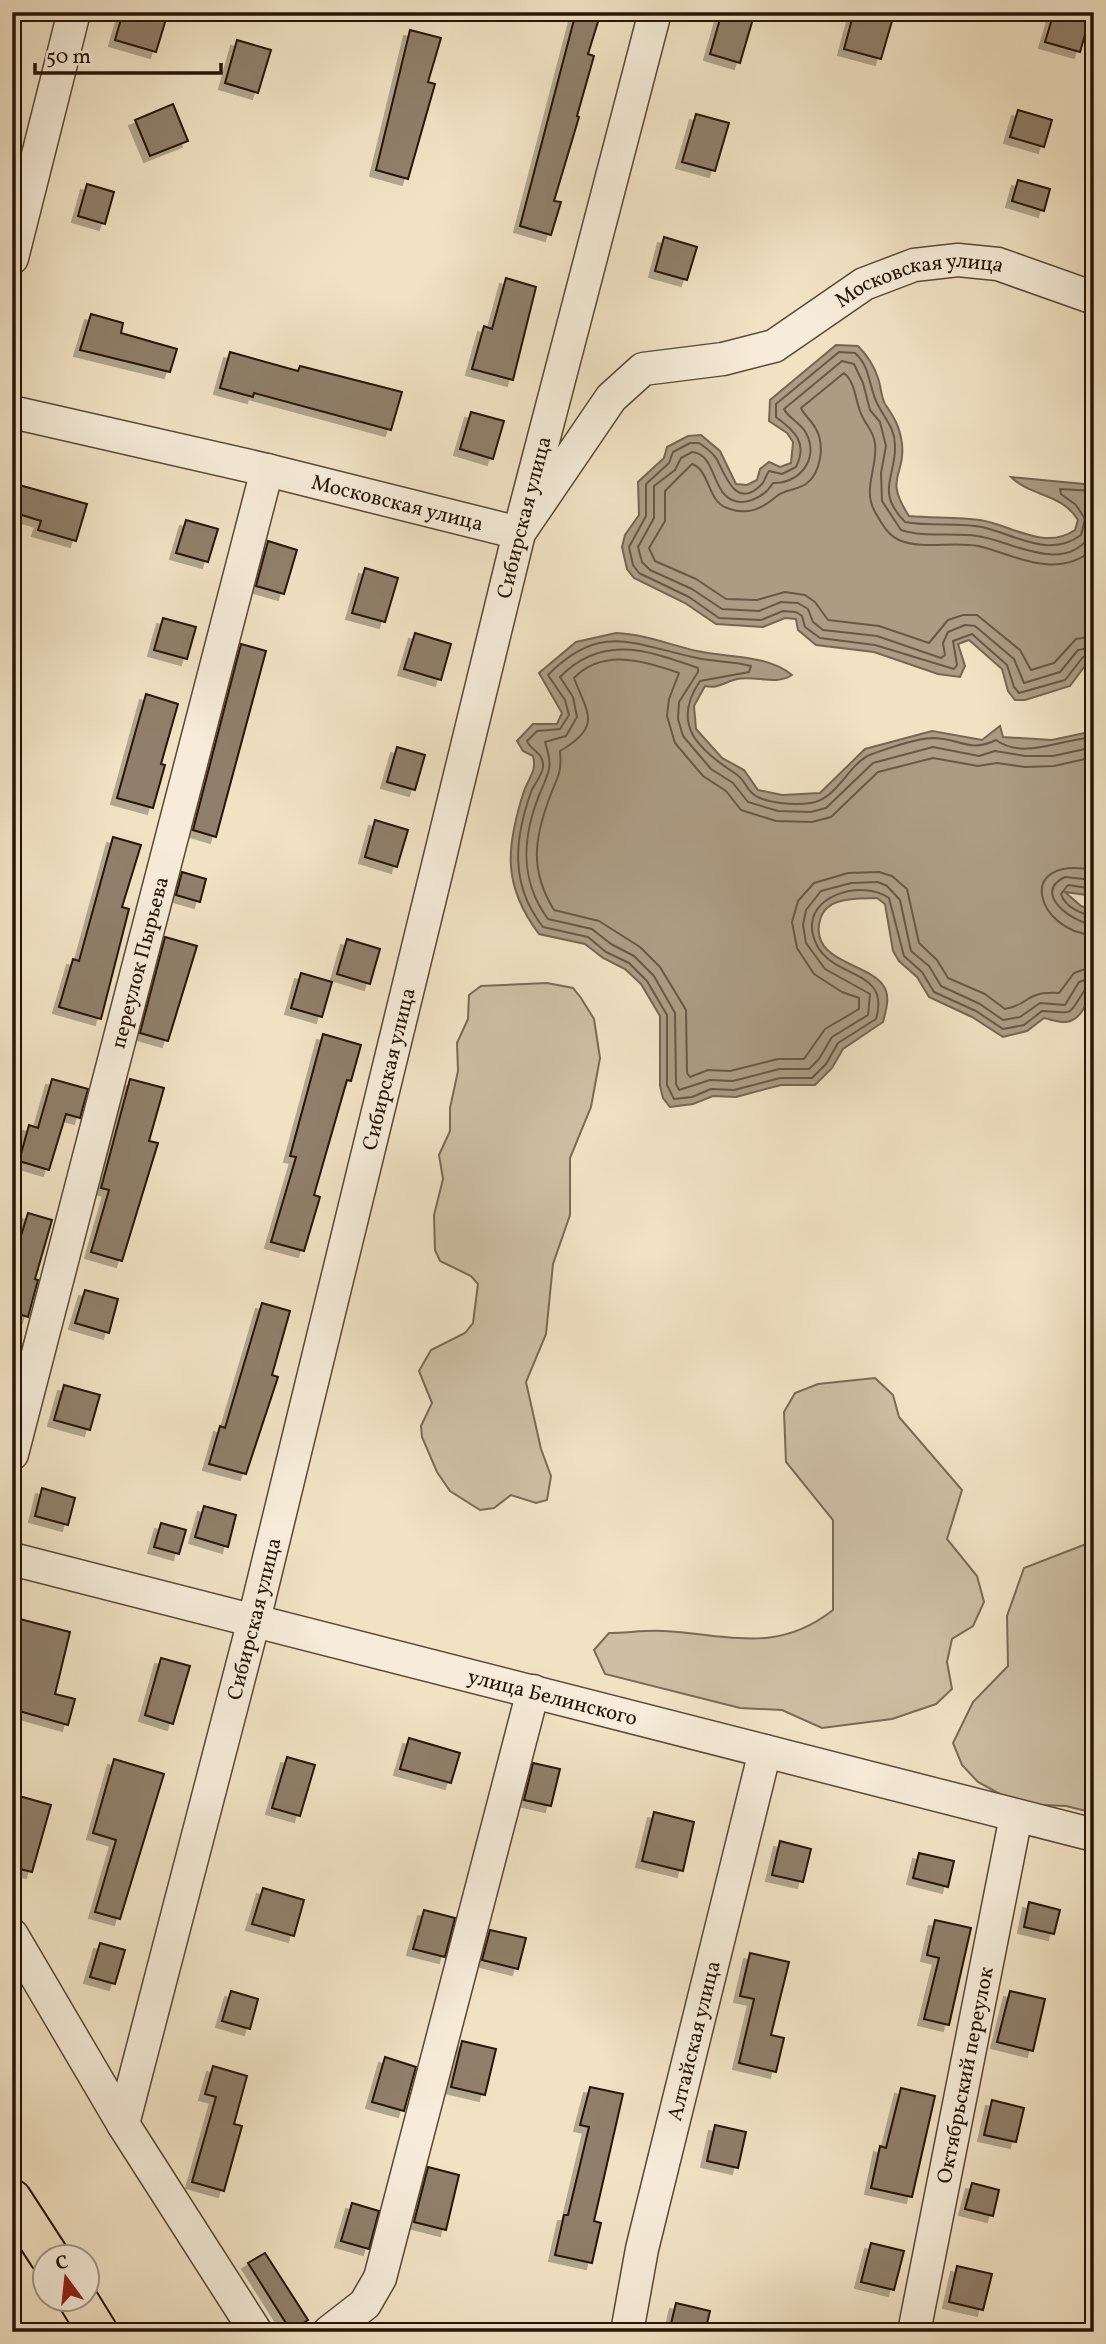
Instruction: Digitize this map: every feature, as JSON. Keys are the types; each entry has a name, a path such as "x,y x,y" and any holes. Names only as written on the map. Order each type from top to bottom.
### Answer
{"main road":[{"path":"12,2199 40,2242"},
{"path":"85,2312 98,2332"}],"street":[{"path":"12,258 74,12"},
{"name":"Сибирская улица","path":"123,2124 254,1620 519,533 656,12"},
{"name":"Московская улица","path":"12,412 267,470 519,533 611,398 643,369 723,359 774,346 864,284 914,265 958,260 998,264 1094,298"},
{"name":"переулок Пырьева","path":"12,1454 267,470"},
{"name":"улица Белинского","path":"12,1559 1094,1835"},
{"path":"329,2332 365,2304 380,2278 533,1691"},
{"name":"Алтайская улица","path":"627,2332 642,2249 765,1751"},
{"name":"Октябрьский переулок","path":"914,2332 1016,1816"},
{"path":"12,1934 123,2124 256,2332"}],"shaded area":[{"path":"547,983 573,988 581,998 594,1019 600,1058 591,1107 570,1158 570,1215 553,1264 546,1334 526,1382 541,1449 551,1476 547,1500 536,1503 511,1495 494,1508 480,1510 450,1491 437,1472 422,1437 421,1426 432,1403 419,1371 431,1350 465,1333 473,1323 478,1284 471,1276 440,1261 435,1250 434,1215 443,1179 439,1155 450,1131 450,1108 458,1071 457,1043 468,1019 469,995 481,986"},
{"path":"875,1378 893,1395 899,1417 962,1490 947,1539 977,1576 984,1602 973,1626 952,1639 947,1662 952,1689 936,1704 892,1719 822,1728 782,1710 740,1708 605,1674 594,1650 609,1633 656,1631 730,1638 771,1637 792,1633 833,1610 833,1520 786,1462 784,1412 795,1393 818,1384"},
{"path":"1094,1541 1094,1813 1066,1806 1018,1804 978,1782 962,1765 953,1743 973,1702 1008,1666 1007,1616 1024,1568"}],"water":[{"path":"836,345 858,346 870,361 879,381 884,401 896,422 901,438 902,455 896,485 901,503 909,516 980,520 1028,535 1052,538 1075,530 1078,520 1064,505 1011,477 1094,485 1094,690 1090,659 1070,686 1025,700 1015,700 1008,691 1002,669 969,640 958,644 965,666 960,677 938,674 874,652 816,645 798,630 796,619 785,618 763,627 716,624 685,603 634,578 627,569 622,547 625,535 639,515 638,482 664,458 667,447 688,436 701,435 720,451 736,484 747,485 757,480 760,469 769,462 780,467 791,463 793,442 787,433 769,421 770,400"},
{"path":"616,633 697,651 759,660 782,668 792,675 779,680 744,678 718,686 705,686 694,706 696,729 722,758 744,770 758,790 782,795 820,793 865,749 932,731 982,740 1000,726 1003,737 1052,740 1094,731 1094,896 1065,892 1081,906 1094,910 1093,974 1085,1006 1077,1017 1066,1022 1044,1018 1027,1031 1003,1037 972,1017 929,997 917,977 899,961 893,951 885,904 877,898 843,900 823,912 819,934 823,945 831,953 865,971 883,985 887,998 883,1022 843,1049 832,1068 815,1085 781,1085 736,1097 713,1096 693,1104 670,1107 663,1098 660,1086 660,1016 641,984 625,969 603,958 585,944 539,934 519,899 511,865 511,848 518,811 534,766 533,756 523,751 517,741 533,724 557,724 562,713 539,673 576,642"}],"building":[{"path":"123,12 143,12 166,19 156,52 115,40"},
{"path":"576,12 601,12 588,54 594,56 577,116 579,117 554,201 561,202 551,235 520,226"},
{"path":"722,12 755,12 740,63 710,54"},
{"path":"854,12 892,21 881,59 844,49"},
{"path":"1054,12 1089,21 1080,52 1045,42"},
{"path":"410,30 441,38 428,82 435,84 408,179 376,170"},
{"path":"237,40 271,50 258,93 225,83"},
{"path":"173,104 188,141 150,156 135,120"},
{"path":"1018,110 1052,120 1044,147 1010,137"},
{"path":"696,114 729,123 715,171 682,162"},
{"path":"1018,180 1050,189 1044,211 1012,201"},
{"path":"87,184 114,192 105,224 78,216"},
{"path":"664,237 697,247 687,280 655,271"},
{"path":"506,278 536,287 513,380 472,369 484,326 492,329"},
{"path":"91,314 123,323 121,333 177,349 170,372 80,350"},
{"path":"230,352 298,371 300,366 402,392 391,430 254,393 253,397 220,388"},
{"path":"471,412 504,421 493,459 460,449"},
{"path":"12,483 87,504 76,541 38,530 41,521 12,512"},
{"path":"186,520 218,529 208,562 176,553"},
{"path":"268,541 297,550 284,594 256,586"},
{"path":"365,568 398,578 385,622 352,613"},
{"path":"163,618 196,627 187,659 154,650"},
{"path":"415,633 451,644 441,680 404,669"},
{"path":"241,644 266,651 216,837 193,830"},
{"path":"146,694 178,704 161,764 165,765 153,808 117,798"},
{"path":"397,747 425,755 415,790 387,782"},
{"path":"375,820 408,830 397,867 365,857"},
{"path":"113,837 141,845 122,907 129,909 101,1019 59,1007 73,959 79,961"},
{"path":"182,872 206,879 200,902 176,895"},
{"path":"165,937 197,946 168,1041 140,1033"},
{"path":"347,939 380,949 370,984 337,974"},
{"path":"301,973 332,982 322,1017 291,1008"},
{"path":"323,1034 361,1045 351,1081 347,1080 314,1195 320,1197 304,1251 271,1242 296,1157 290,1156"},
{"path":"52,1079 88,1089 80,1118 66,1114 49,1170 19,1161 29,1125 38,1128"},
{"path":"130,1079 164,1088 149,1141 158,1143 122,1261 91,1252 109,1190 101,1188"},
{"path":"28,1213 52,1220 35,1279 38,1280 28,1317 12,1312 12,1265"},
{"path":"85,1290 118,1299 109,1333 75,1323"},
{"path":"262,1303 290,1311 272,1375 278,1377 246,1474 209,1464 220,1426 225,1428"},
{"path":"64,1385 100,1395 90,1430 54,1420"},
{"path":"42,1488 75,1498 68,1525 35,1516"},
{"path":"204,1506 236,1515 228,1547 195,1537"},
{"path":"161,1523 186,1530 179,1554 154,1547"},
{"path":"12,1617 70,1632 55,1694 75,1699 68,1725 12,1709"},
{"path":"161,1658 190,1666 173,1724 145,1715"},
{"path":"409,1738 460,1753 451,1783 400,1769"},
{"path":"287,1757 315,1765 300,1816 272,1808"},
{"path":"114,1759 164,1774 120,1919 95,1912 116,1840 93,1833"},
{"path":"533,1763 560,1769 551,1806 524,1800"},
{"path":"12,1794 51,1805 32,1872 12,1867"},
{"path":"654,1812 694,1822 683,1871 642,1861"},
{"path":"780,1841 811,1849 803,1882 772,1875"},
{"path":"919,1853 954,1861 948,1887 913,1878"},
{"path":"263,1888 304,1900 294,1936 252,1924"},
{"path":"1029,1902 1060,1910 1054,1934 1024,1927"},
{"path":"424,1910 455,1918 445,1957 413,1949"},
{"path":"935,1920 971,1928 949,2025 924,2019 939,1958 927,1955"},
{"path":"490,1930 526,1938 518,1969 482,1960"},
{"path":"100,1943 125,1950 115,1984 90,1977"},
{"path":"750,1953 789,1962 771,2035 784,2038 776,2072 739,2063 754,1999 740,1996"},
{"path":"231,1991 258,1999 250,2029 222,2021"},
{"path":"1010,1991 1045,1999 1033,2051 997,2042"},
{"path":"462,2041 496,2049 485,2095 451,2087"},
{"path":"385,2057 416,2067 404,2111 372,2102"},
{"path":"213,2066 247,2076 234,2124 242,2126 224,2191 192,2182 216,2097 205,2094"},
{"path":"590,2087 623,2094 594,2221 601,2223 592,2263 555,2255 564,2215 568,2215 589,2127 580,2125"},
{"path":"901,2088 935,2096 912,2197 871,2188 880,2146 886,2148"},
{"path":"992,2100 1024,2108 1016,2142 984,2135"},
{"path":"715,2125 746,2132 738,2168 707,2161"},
{"path":"428,2167 459,2175 446,2230 414,2222"},
{"path":"972,2183 999,2190 993,2216 965,2209"},
{"path":"352,2203 379,2211 369,2249 341,2241"},
{"path":"871,2243 904,2251 894,2290 861,2282"},
{"path":"265,2253 308,2320 291,2331 248,2263"},
{"path":"957,2266 992,2274 983,2310 949,2302"},
{"path":"676,2303 710,2311 705,2332 669,2332"}]}
